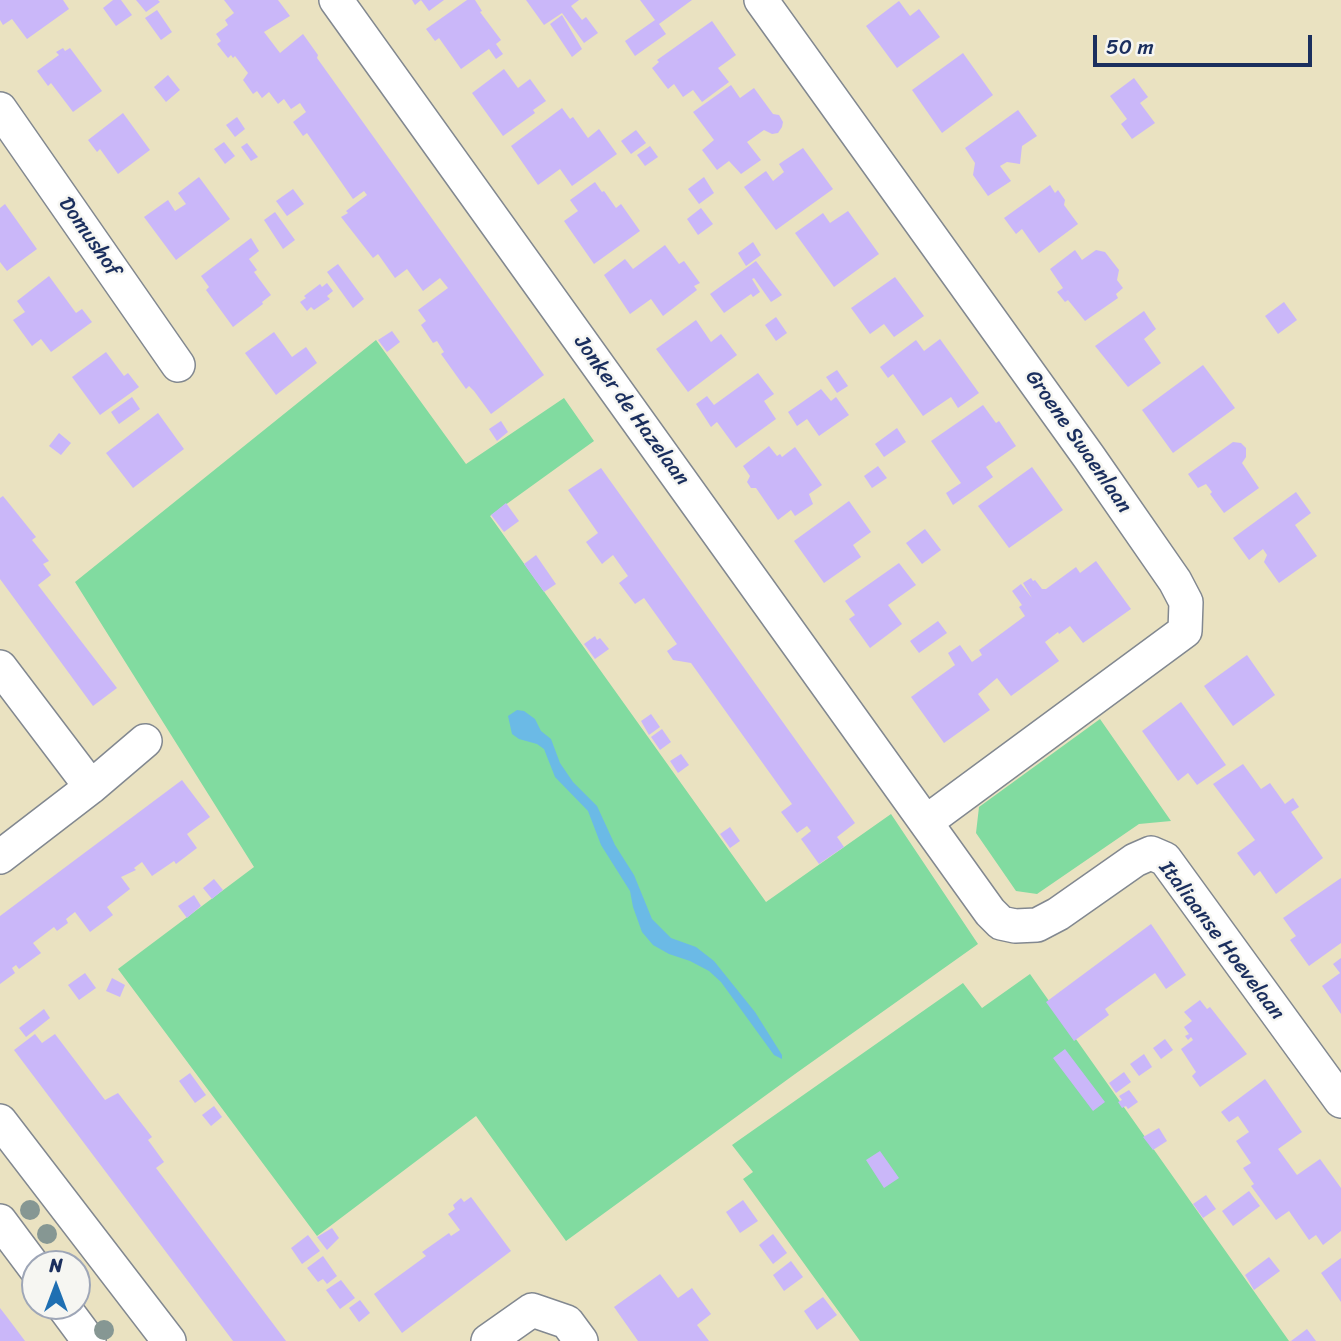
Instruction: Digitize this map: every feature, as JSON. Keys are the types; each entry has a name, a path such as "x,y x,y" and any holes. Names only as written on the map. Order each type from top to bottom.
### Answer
{"street":[{"name":"Jonker de Hazelaan","path":"336,0 926,822"},
{"name":"Groene Swaenlaan","path":"761,0 1089,457 1175,581 1186,602 1185,631 926,822"},
{"name":"Domushof","path":"0,109 178,365"},
{"path":"0,667 91,787"},
{"path":"0,857 91,787 145,741"},
{"name":"Italiaanse Hoevelaan","path":"926,822 990,912 1001,923 1015,926 1037,925 1058,914 1135,860 1151,853 1165,859 1341,1101"},
{"path":"0,1121 169,1341"},
{"path":"0,1221 22,1250"},
{"path":"488,1341 532,1310 567,1322 581,1341"},
{"path":"73,1320 89,1341"}],"green space":[{"path":"376,340 466,464 564,398 594,441 490,516 766,902 891,814 978,944 566,1241 476,1116 317,1236 118,969 254,867 75,582"},
{"path":"1100,719 1171,821 1139,824 1037,894 1016,891 976,833 979,807"},
{"path":"1030,974 1289,1341 860,1341 743,1179 753,1172 732,1145 963,983 982,1008"}],"water":[{"path":"517,710 524,711 535,719 541,731 551,739 560,763 573,782 597,806 615,845 634,875 652,919 671,938 696,947 714,961 755,1012 782,1059 774,1055 721,982 709,971 653,945 642,932 630,891 601,845 588,811 555,777 544,749 512,734 508,716"}],"building":[{"path":"0,0 63,0 69,9 27,39 12,19 3,25 0,20"},
{"path":"113,0 121,0 132,15 116,26 103,8"},
{"path":"136,0 158,0 160,2 146,12"},
{"path":"224,0 278,0 290,16 264,32 280,53 303,34 318,55 317,58 544,375 491,414 469,386 466,389 441,354 444,352 437,341 433,343 421,325 426,321 418,310 448,288 440,278 423,291 407,269 395,278 378,254 373,258 341,217 367,195 364,191 353,199 307,133 303,136 293,122 306,112 300,103 291,109 284,99 278,104 269,92 262,98 257,91 253,94 243,80 248,73 235,56 228,58 217,44 221,41 216,34 228,25 225,20 234,13"},
{"path":"421,0 444,0 429,11"},
{"path":"467,0 475,0 482,11 480,12 501,40 496,44 503,54 496,59 489,49 461,69 439,38 435,41 426,29"},
{"path":"526,0 579,0 571,6 582,20 586,17 598,33 584,43 562,13 544,25"},
{"path":"640,0 692,0 659,24 666,34 635,56 625,41 655,20"},
{"path":"899,1 910,16 919,9 940,37 897,68 866,26"},
{"path":"157,10 172,32 161,40 145,18"},
{"path":"562,15 582,49 572,57 550,24"},
{"path":"712,21 736,55 718,68 729,82 702,102 693,90 683,97 674,84 668,89 652,68 659,62 657,60"},
{"path":"63,48 65,51 70,48 102,91 73,112 51,83 48,86 37,71 59,55 56,52"},
{"path":"963,53 993,95 942,133 912,90"},
{"path":"504,69 518,88 530,79 546,101 533,110 535,113 503,136 472,93"},
{"path":"168,75 180,90 166,102 154,87"},
{"path":"1134,78 1148,97 1140,103 1155,123 1132,139 1121,124 1127,119 1110,96"},
{"path":"731,85 740,98 754,88 773,114 779,115 783,122 778,133 772,134 764,130 747,142 761,160 741,174 729,161 717,170 702,150 714,140 693,112"},
{"path":"562,108 570,119 573,117 588,138 599,129 617,154 572,186 560,169 538,185 511,146"},
{"path":"1018,110 1037,136 1022,146 1020,164 1007,162 1000,166 1011,181 988,196 973,175 975,163 965,148"},
{"path":"123,113 150,150 118,174 100,149 97,152 88,140"},
{"path":"237,117 245,129 235,137 226,125"},
{"path":"636,130 646,143 631,154 621,141"},
{"path":"224,142 235,156 225,164 214,149"},
{"path":"247,143 258,157 251,161 241,147"},
{"path":"650,146 658,157 645,166 637,155"},
{"path":"803,148 833,189 776,230 744,187 766,171 773,181 784,172 779,164"},
{"path":"199,177 230,219 176,260 144,217 168,200 175,211 186,204 178,193"},
{"path":"704,177 714,193 699,204 688,189"},
{"path":"595,182 616,208 621,204 640,231 594,264 564,221 578,211 570,200"},
{"path":"1050,185 1055,193 1058,190 1065,200 1064,205 1078,224 1039,253 1022,229 1016,234 1004,218"},
{"path":"293,189 304,204 287,216 276,201"},
{"path":"5,204 37,249 7,271 0,262 0,208"},
{"path":"701,208 713,224 698,235 687,219"},
{"path":"848,211 879,254 834,287 795,233 823,213 830,223"},
{"path":"275,212 295,240 283,249 264,220"},
{"path":"251,238 259,251 249,259 257,270 254,272 271,295 233,327 206,290 209,287 201,276"},
{"path":"753,242 761,255 746,266 738,253"},
{"path":"665,245 679,264 684,261 700,283 694,286 697,290 663,316 651,299 630,314 604,275 625,259 633,269"},
{"path":"1075,250 1082,260 1096,250 1105,252 1119,270 1117,280 1123,288 1116,294 1118,298 1085,321 1068,300 1065,302 1057,292 1063,288 1050,269"},
{"path":"756,261 782,295 771,302 754,278 752,279 760,292 753,297 751,294 724,313 710,294"},
{"path":"338,264 364,299 353,308 327,272"},
{"path":"49,276 76,313 82,309 92,322 51,352 41,339 32,346 13,320 25,312 17,301"},
{"path":"895,277 924,316 894,337 884,324 870,334 851,308"},
{"path":"327,283 333,291 327,296 330,299 314,310 311,307 307,311 300,302 306,298 304,296 320,284 322,287"},
{"path":"1284,302 1297,320 1278,334 1265,316"},
{"path":"1144,311 1156,329 1144,339 1161,363 1128,387 1095,346"},
{"path":"776,317 787,333 776,341 765,325"},
{"path":"696,320 711,342 721,334 737,355 688,392 656,349"},
{"path":"392,331 400,342 387,352 378,340"},
{"path":"274,332 292,357 306,347 317,363 276,395 245,353"},
{"path":"940,339 979,393 958,408 951,397 923,416 893,374 888,378 880,367 916,340 924,351"},
{"path":"106,352 124,376 128,373 139,387 100,415 72,377"},
{"path":"1203,365 1235,408 1173,453 1142,410"},
{"path":"837,370 848,386 837,393 826,377"},
{"path":"758,373 774,394 764,401 776,419 736,448 717,422 711,427 696,404 707,396 714,405"},
{"path":"821,389 831,401 836,397 849,415 819,436 807,419 797,426 788,412"},
{"path":"132,397 140,409 119,424 111,412"},
{"path":"983,405 996,423 999,421 1016,446 986,467 993,477 953,505 946,493 961,483 931,441"},
{"path":"158,413 184,449 133,488 106,453"},
{"path":"501,421 508,432 497,441 489,429"},
{"path":"897,428 906,442 884,457 875,444"},
{"path":"59,433 71,443 61,455 49,446"},
{"path":"1233,442 1241,443 1246,448 1246,457 1242,463 1259,488 1224,513 1206,484 1198,488 1188,474"},
{"path":"769,446 777,456 780,454 782,457 795,447 822,485 809,494 813,504 795,516 791,510 778,520 756,488 751,488 747,482 750,476 743,466"},
{"path":"878,466 887,478 872,488 864,476"},
{"path":"1032,467 1063,510 1009,548 978,506"},
{"path":"601,468 855,823 837,837 844,847 819,864 801,839 811,831 807,826 797,833 781,812 792,804 691,663 673,660 667,651 677,644 644,598 635,604 619,583 628,576 613,555 602,564 586,542 598,533 568,490"},
{"path":"1296,492 1311,513 1295,525 1317,556 1279,583 1264,562 1267,555 1263,549 1249,560 1233,538"},
{"path":"3,496 36,537 32,540 49,561 43,564 51,575 38,585 117,688 93,706 0,579 0,498"},
{"path":"849,501 871,532 853,545 861,557 824,583 794,541"},
{"path":"506,503 519,521 504,532 491,515"},
{"path":"925,529 941,550 922,564 906,543"},
{"path":"536,555 556,584 544,592 524,564"},
{"path":"1096,561 1131,609 1083,643 1070,626 1059,634 1058,632 1045,642 1059,661 1011,696 997,678 978,694 990,710 944,743 911,697 955,665 948,653 960,645 972,662 982,655 979,650 1025,616 1019,607 1022,605 1012,591 1021,584 1032,598 1023,583 1031,578 1042,589 1046,589 1076,567 1080,573"},
{"path":"899,563 916,585 888,605 902,624 870,648 849,619 855,615 845,601"},
{"path":"938,621 947,633 919,653 910,641"},
{"path":"595,636 609,649 595,659 584,644"},
{"path":"1247,655 1275,695 1233,726 1204,686"},
{"path":"1181,702 1226,765 1197,785 1188,773 1178,781 1142,731"},
{"path":"651,714 660,727 649,735 641,721"},
{"path":"662,729 671,742 660,750 651,737"},
{"path":"681,754 689,765 678,773 670,761"},
{"path":"1243,764 1261,789 1270,783 1285,804 1293,798 1299,807 1291,812 1323,858 1276,894 1260,871 1254,876 1237,853 1255,840 1213,784"},
{"path":"182,780 210,817 187,834 197,848 176,864 174,861 152,876 142,862 134,868 136,870 121,877 130,889 107,907 113,915 90,932 75,912 66,919 68,923 57,931 54,927 33,943 41,953 19,969 16,965 12,968 15,973 0,984 0,916"},
{"path":"730,827 740,841 730,848 720,834"},
{"path":"1341,878 1341,943 1309,966 1290,940 1296,936 1283,918"},
{"path":"214,879 223,890 212,899 203,888"},
{"path":"194,895 201,906 187,918 178,906"},
{"path":"1151,924 1186,975 1166,989 1155,973 1105,1009 1109,1015 1074,1041 1046,1002"},
{"path":"1341,958 1341,1014 1322,986 1340,973 1333,964"},
{"path":"85,973 96,988 79,1000 68,985"},
{"path":"112,978 125,985 120,997 106,991"},
{"path":"1200,1000 1207,1009 1210,1007 1247,1054 1200,1087 1192,1076 1196,1072 1181,1049 1193,1040 1191,1037 1188,1040 1185,1036 1189,1034 1184,1027 1192,1021 1184,1012"},
{"path":"44,1009 50,1018 26,1037 19,1028"},
{"path":"35,1034 42,1043 55,1034 105,1100 118,1093 152,1137 148,1140 164,1162 156,1168 286,1341 233,1341 14,1050"},
{"path":"1165,1039 1173,1050 1161,1059 1153,1048"},
{"path":"1065,1049 1105,1102 1093,1111 1053,1058"},
{"path":"1144,1054 1152,1067 1139,1076 1130,1064"},
{"path":"1124,1072 1131,1082 1116,1093 1109,1083"},
{"path":"190,1073 206,1095 195,1103 179,1081"},
{"path":"1265,1079 1302,1132 1278,1149 1297,1175 1320,1159 1341,1188 1341,1231 1323,1245 1316,1235 1309,1240 1289,1211 1276,1220 1251,1186 1254,1184 1243,1168 1251,1163 1236,1141 1249,1132 1238,1116 1229,1122 1221,1112"},
{"path":"1129,1090 1138,1102 1128,1109 1126,1106 1122,1108 1118,1102 1122,1100 1119,1096"},
{"path":"214,1106 222,1117 211,1126 202,1115"},
{"path":"1159,1128 1167,1141 1153,1150 1143,1137"},
{"path":"880,1151 899,1178 884,1188 866,1160"},
{"path":"1249,1191 1260,1206 1233,1226 1222,1211"},
{"path":"1206,1195 1216,1209 1203,1218 1193,1204"},
{"path":"471,1197 511,1251 402,1333 374,1294 426,1256 422,1252 449,1233 451,1236 460,1230 448,1214 455,1209 453,1205 461,1198 464,1202"},
{"path":"743,1200 758,1221 740,1233 726,1212"},
{"path":"332,1228 339,1238 327,1250 317,1237"},
{"path":"773,1234 787,1253 773,1264 759,1245"},
{"path":"308,1235 320,1251 302,1264 291,1248"},
{"path":"323,1256 337,1276 327,1284 323,1279 318,1282 307,1268"},
{"path":"1269,1257 1280,1271 1254,1290 1245,1275"},
{"path":"1341,1258 1341,1302 1321,1273"},
{"path":"791,1261 803,1277 784,1291 773,1275"},
{"path":"660,1274 678,1298 692,1288 711,1314 697,1325 709,1341 638,1341 614,1307"},
{"path":"341,1280 355,1298 340,1309 326,1290"},
{"path":"823,1297 837,1315 817,1330 804,1311"},
{"path":"360,1300 370,1313 359,1322 349,1308"},
{"path":"0,1308 7,1317 25,1341 0,1341"},
{"path":"1307,1329 1316,1341 1291,1341"}]}
